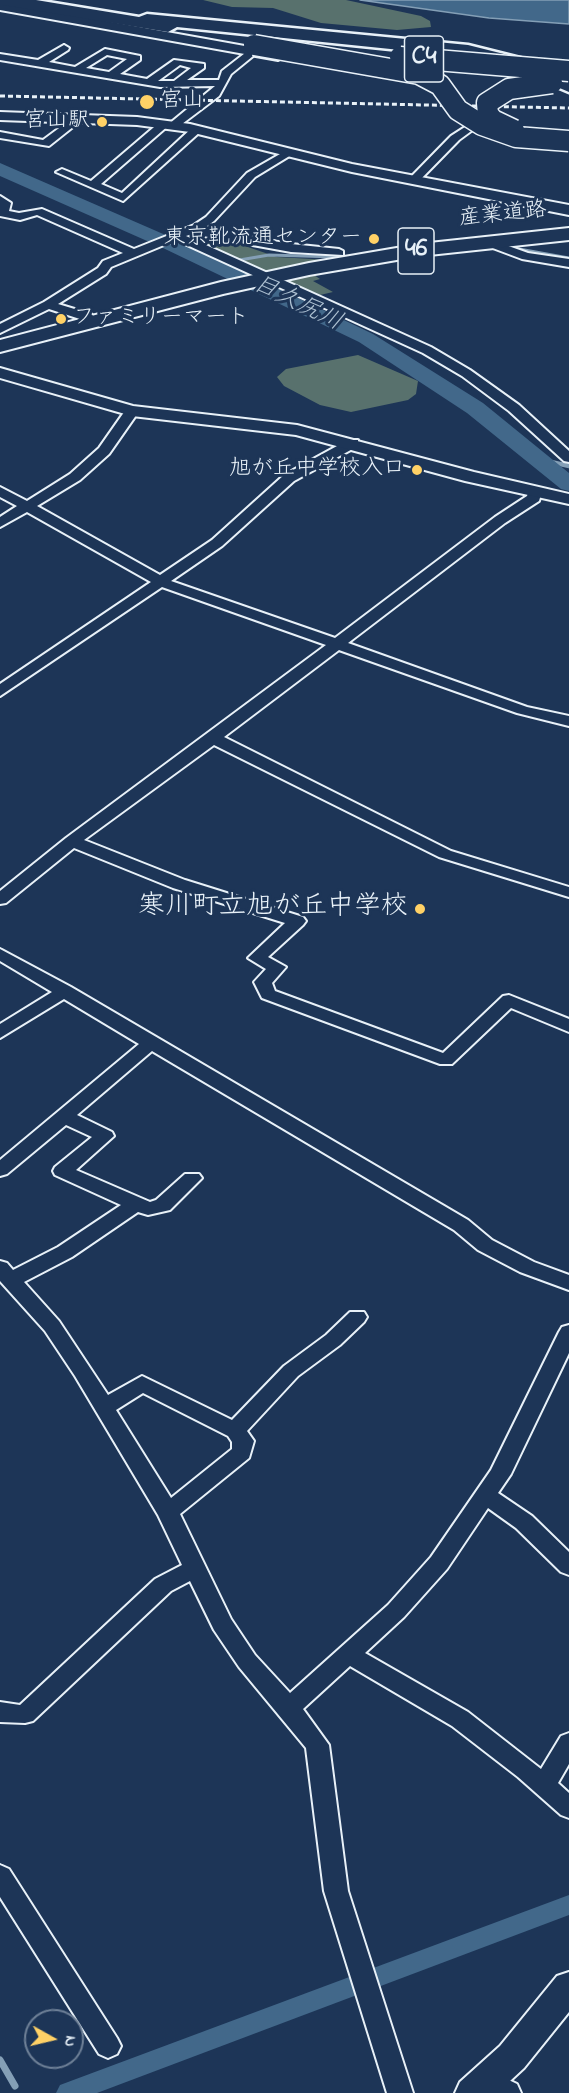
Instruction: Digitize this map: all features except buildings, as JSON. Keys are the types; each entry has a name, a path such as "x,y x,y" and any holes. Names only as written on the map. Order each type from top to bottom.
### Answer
{"highway":[{"name":"C4","path":"3,0 279,43 569,71"},
{"name":"C4","path":"27,0 147,19 378,49 569,66"},
{"path":"57,9 418,74 440,85 465,115 502,133"},
{"path":"147,19 468,51 517,63 569,85"},
{"path":"569,60 510,64 491,71 470,89 468,106 472,116 502,133 530,139 569,141"},
{"path":"569,85 534,84 509,89 491,98 486,109 493,120 512,129 538,135 569,136"}],"main road":[{"name":"産業道路","path":"268,277 420,250 569,234"},
{"name":"46","path":"0,346 268,277"}],"street":[{"path":"0,6 406,79 427,87 469,129 513,143 569,148"},
{"path":"39,63 64,48"},
{"path":"77,70 105,52 136,58 110,76"},
{"path":"93,186 169,125 208,101 223,83 226,73 253,52"},
{"path":"0,57 148,82 223,83"},
{"path":"148,82 178,62 200,66 176,84"},
{"path":"0,116 169,125 197,129 413,181 569,210"},
{"path":"2,135 24,117"},
{"path":"2,135 45,144 78,119"},
{"path":"62,172 123,198 197,129"},
{"path":"413,181 444,152 455,138 469,129"},
{"path":"0,329 48,305 102,271 107,264 175,237 210,219 251,175 291,152"},
{"path":"0,200 5,203 3,213 20,217 38,212 134,253"},
{"path":"191,230 291,248 339,253"},
{"path":"175,237 233,261 427,350 514,408 569,458"},
{"path":"486,242 526,256 569,262"},
{"path":"48,305 87,317 94,322"},
{"path":"0,373 132,411 264,425 353,444 541,493 569,498"},
{"path":"0,523 75,477 104,451 132,411"},
{"path":"0,692 162,582 230,532 281,484 353,444"},
{"path":"0,490 162,582 339,643 522,710 569,721"},
{"path":"0,899 72,841 213,738 500,520 541,493"},
{"path":"213,738 445,854 569,892"},
{"path":"72,841 179,884 297,921 257,958 277,967 263,982 268,994 446,1060 509,1000 569,1026"},
{"path":"4,961 65,991 150,1044 461,1225 485,1245 527,1267 569,1283"},
{"path":"0,1032 65,991"},
{"path":"0,1170 150,1044"},
{"path":"63,1116 105,1136 62,1171 148,1209 163,1205 192,1178"},
{"path":"136,1204 65,1252 3,1273 52,1326 104,1408 168,1512 222,1624 247,1661 289,1708 317,1745 336,1891 400,2093"},
{"path":"235,1431 291,1371 333,1340 357,1317"},
{"path":"289,1708 396,1611 439,1563 500,1474 531,1415 569,1332"},
{"path":"104,1408 142,1383 235,1431 243,1441 242,1452 168,1512"},
{"path":"486,1495 524,1522 569,1566"},
{"path":"0,1711 5,1714 25,1714 163,1585 195,1568"},
{"path":"348,1654 460,1719 544,1785 569,1808"},
{"path":"544,1785 569,1743"},
{"path":"0,1876 108,2046"},
{"path":"488,2089 569,1987"}],"green space":[{"path":"203,0 346,0 421,16 430,21 431,27 397,30 321,23 273,8 232,7"},
{"path":"192,232 213,235 277,257 330,260 265,272 183,236"},
{"path":"314,275 320,279 313,281 333,292 320,295 286,281"},
{"path":"358,355 418,381 416,394 408,400 351,412 320,405 284,386 277,377 286,369"}],"water":[{"path":"360,0 569,0 569,24 489,18"}],"waterway":[{"name":"目久尻川","path":"0,169 170,244 366,338 475,408 569,484"},
{"path":"519,249 569,258"},
{"path":"210,265 269,255 336,257"},
{"path":"538,459 569,466"},
{"path":"68,2093 569,1905"},
{"path":"0,2060 15,2086"}],"railway":[{"path":"0,96 569,108"}],"place":[{"name":"宮山","path":"147,102"},
{"name":"宮山駅","path":"102,122"},
{"name":"東京靴流通センター","path":"374,239"},
{"name":"ファミリーマート","path":"61,319"},
{"name":"旭が丘中学校入口","path":"417,470"},
{"name":"寒川町立旭が丘中学校","path":"420,909"}]}
